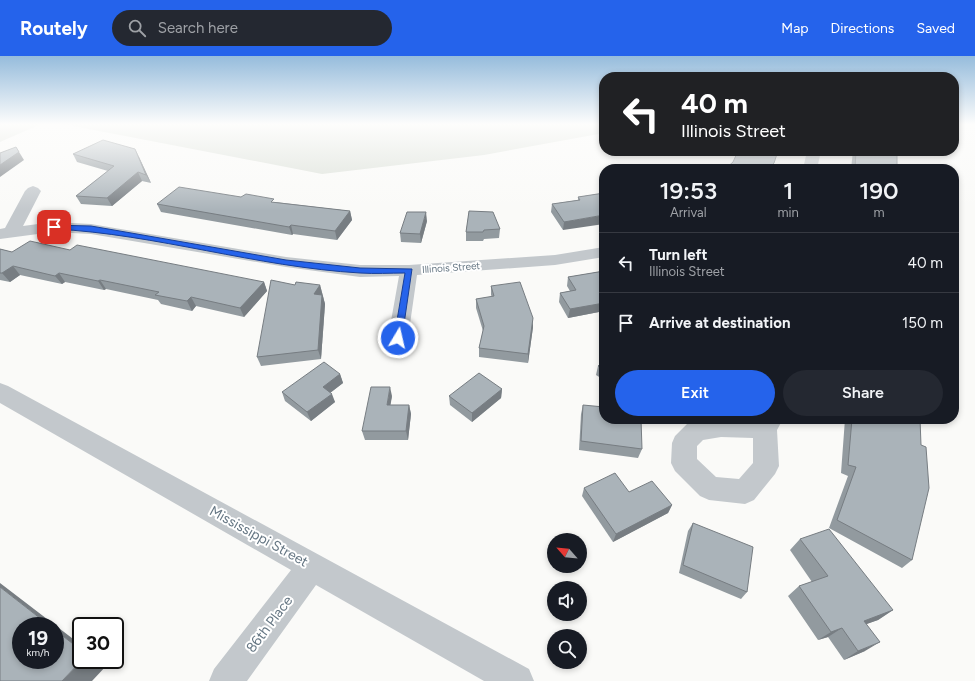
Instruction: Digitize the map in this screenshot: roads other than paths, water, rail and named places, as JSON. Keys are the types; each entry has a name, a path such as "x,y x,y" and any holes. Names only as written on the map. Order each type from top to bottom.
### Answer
{"street":[{"path":"6,233 34,190"},
{"name":"Illinois Street","path":"6,233 54,227 91,228 286,262 360,270 409,270 555,260 599,253"},
{"path":"398,338 409,270"},
{"name":"Mississippi Street","path":"0,392 518,681"},
{"name":"86th Place","path":"226,681 312,566"}]}
